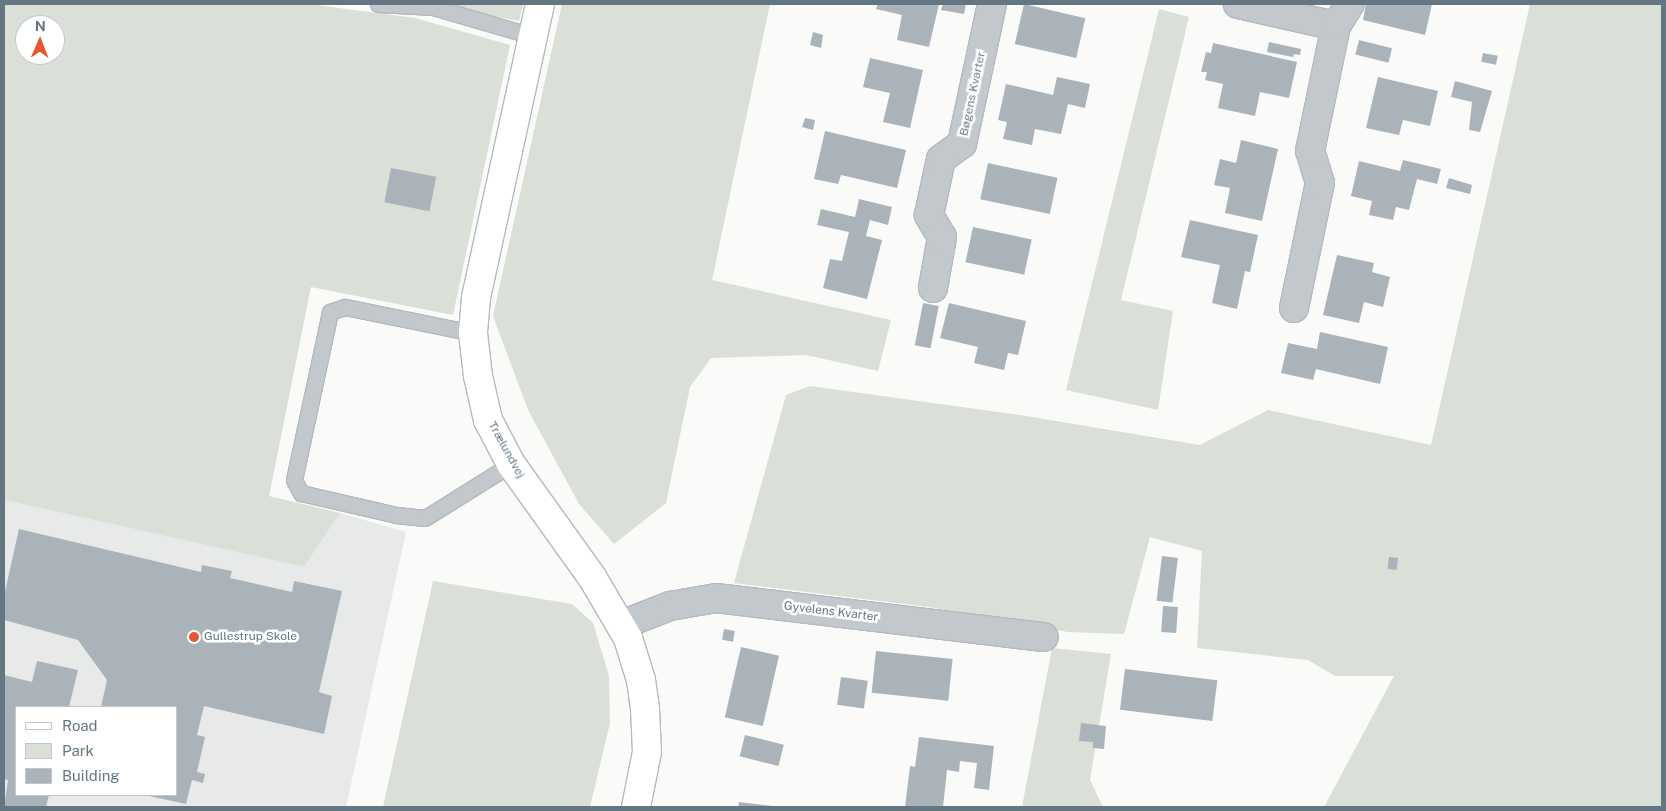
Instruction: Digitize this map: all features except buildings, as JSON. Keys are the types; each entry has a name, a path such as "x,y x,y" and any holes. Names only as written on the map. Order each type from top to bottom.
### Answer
{"street":[{"name":"Trælundvej","path":"540,4 476,298 473,333 478,376 488,420 511,464 592,577 621,625 641,680 645,709 647,752 636,807"},
{"name":"Bøgens Kvarter","path":"933,288 942,237 929,215 942,159 962,144 992,4"},
{"path":"1238,4 1343,15 1310,151 1320,183 1294,308"},
{"name":"Gyvelens Kvarter","path":"621,625 670,606 716,598 1044,638"}],"lane":[{"path":"378,4 433,7 532,36"},
{"path":"473,333 345,307 330,312 294,480 301,493 375,510 425,518 511,464"}],"shaded area":[{"name":"Gullestrup Skole","path":"4,500 304,567 340,513 406,532 346,807 4,807"}],"green space":[{"path":"4,4 308,4 415,18 510,45 453,315 311,287 269,496 340,513 304,567 4,500"},
{"path":"426,4 523,4 519,21"},
{"path":"562,4 770,4 712,280 891,320 878,371 806,355 711,358 690,387 666,503 614,544 579,504 528,410 493,316"},
{"path":"1530,4 1662,4 1662,807 1324,807 1394,676 1335,676 1308,660 1197,648 1202,551 1150,537 1124,634 1068,632 929,607 734,583 786,395 810,386 1020,415 1200,445 1268,410 1431,445"},
{"path":"1159,9 1189,17 1121,300 1173,311 1158,410 1066,390"},
{"path":"433,581 572,604 593,623 609,676 610,723 590,807 383,807"},
{"path":"1052,648 1111,654 1090,780 1103,807 1022,807"}],"place":[{"name":"Gullestrup Skole","path":"194,637"}]}
